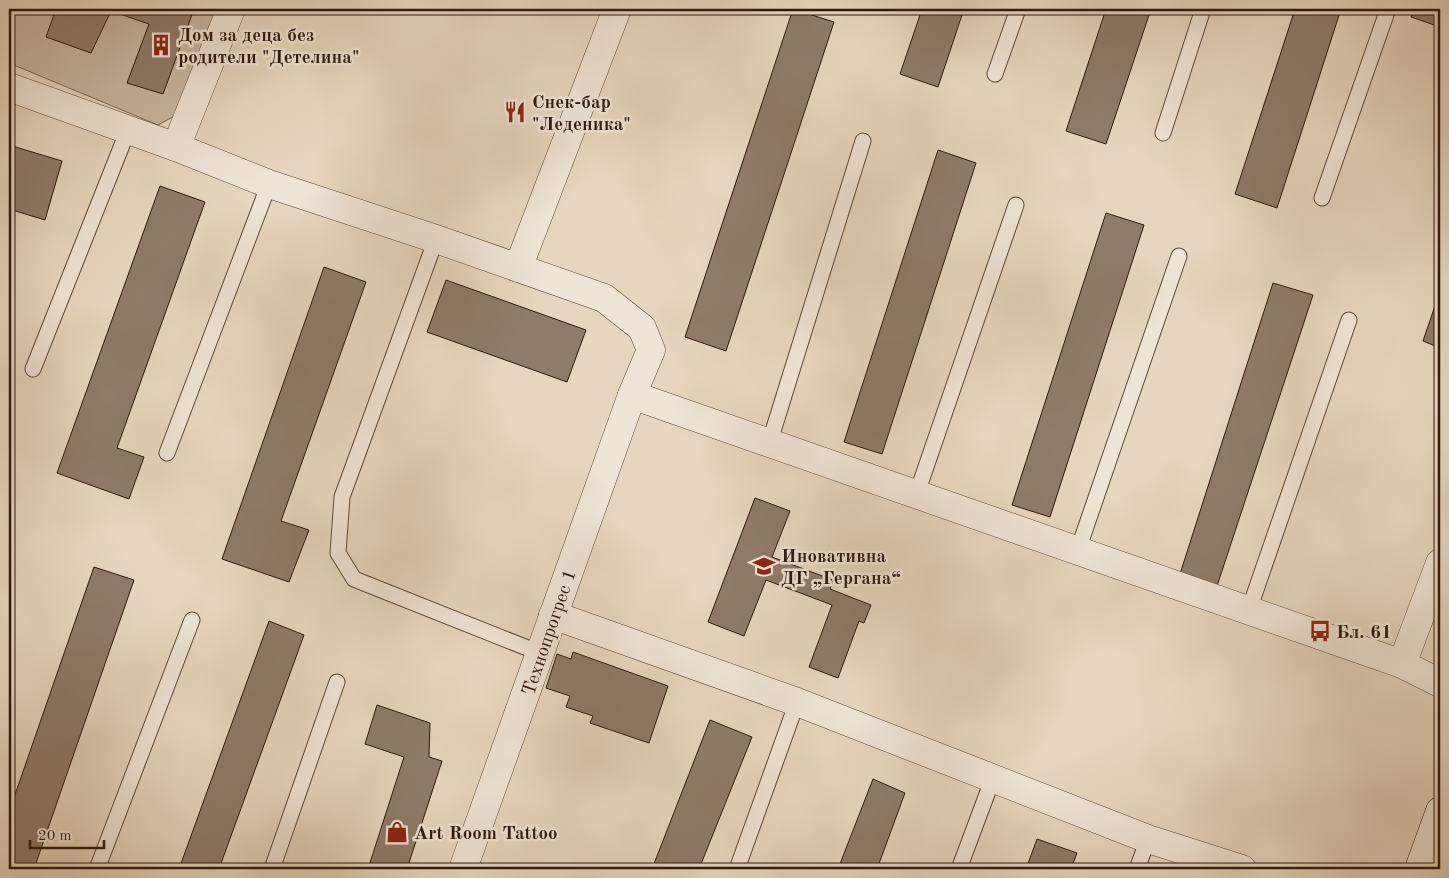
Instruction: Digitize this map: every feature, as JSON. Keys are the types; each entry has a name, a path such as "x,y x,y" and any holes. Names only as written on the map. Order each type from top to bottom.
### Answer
{"street":[{"path":"176,148 231,9"},
{"path":"518,268 617,9"},
{"name":"Технопрогрес 1","path":"9,87 269,184 436,239 604,298 642,328 651,350 632,395 463,869"},
{"path":"632,395 1402,664 1440,683"},
{"path":"1402,664 1440,563"},
{"path":"553,615 797,702 1148,838 1242,869"},
{"path":"1419,869 1440,811"}],"lane":[{"path":"995,74 1018,9"},
{"path":"1163,134 1203,9"},
{"path":"1322,198 1388,9"},
{"path":"33,369 128,130"},
{"path":"770,442 863,142"},
{"path":"167,453 269,184"},
{"path":"917,493 1016,205"},
{"path":"436,239 342,497 338,553 354,579 540,653"},
{"path":"1078,550 1179,256"},
{"path":"1250,610 1349,320"},
{"path":"97,869 192,620"},
{"path":"272,869 337,682"},
{"path":"737,869 797,702"},
{"path":"959,869 993,778"},
{"path":"1137,869 1148,838"}],"shaded area":[{"path":"9,9 227,9 189,108 158,125 9,63"}],"building":[{"name":"Дом за деца без родители \"Детелина\"","path":"56,9 194,9 163,94 127,83 149,24 111,11 91,53 46,37"},
{"path":"793,9 834,22 726,351 685,337"},
{"path":"922,9 964,9 938,87 900,74"},
{"path":"1106,9 1151,9 1106,144 1066,131"},
{"path":"1295,9 1341,9 1277,208 1235,194"},
{"path":"1414,9 1440,9 1440,27 1411,17"},
{"path":"9,145 62,161 45,220 9,209"},
{"path":"938,150 976,163 882,454 844,442"},
{"path":"160,186 205,202 117,448 144,457 129,499 57,473"},
{"path":"1106,213 1144,225 1050,517 1012,505"},
{"path":"324,267 366,282 281,521 309,530 289,582 222,559"},
{"path":"446,280 586,330 567,382 427,332"},
{"path":"1273,283 1313,295 1217,586 1180,574"},
{"path":"1440,291 1440,348 1423,341"},
{"path":"755,498 790,511 772,557 833,580 830,589 871,605 864,623 859,621 838,678 809,667 832,605 766,580 744,636 708,622"},
{"path":"94,567 134,580 34,869 9,869 9,812"},
{"path":"269,621 304,635 219,869 179,869"},
{"path":"573,652 668,686 649,743 590,723 593,716 566,707 570,696 546,688 557,654 571,659"},
{"path":"377,705 430,723 429,757 442,761 407,869 368,869 404,757 365,744"},
{"path":"710,720 752,737 699,869 652,869"},
{"path":"873,779 905,793 877,869 838,869"},
{"path":"1037,839 1077,853 1071,869 1026,869"}],"place":[{"name":"Дом за деца без родители \"Детелина\"","path":"161,45"},
{"name":"Снек-бар \"Леденика\"","path":"515,112"},
{"name":"Иновативна ДГ „Гергана“","path":"764,566"},
{"name":"Бл. 61","path":"1320,631"},
{"name":"Art Room Tattoo","path":"397,832"}]}
